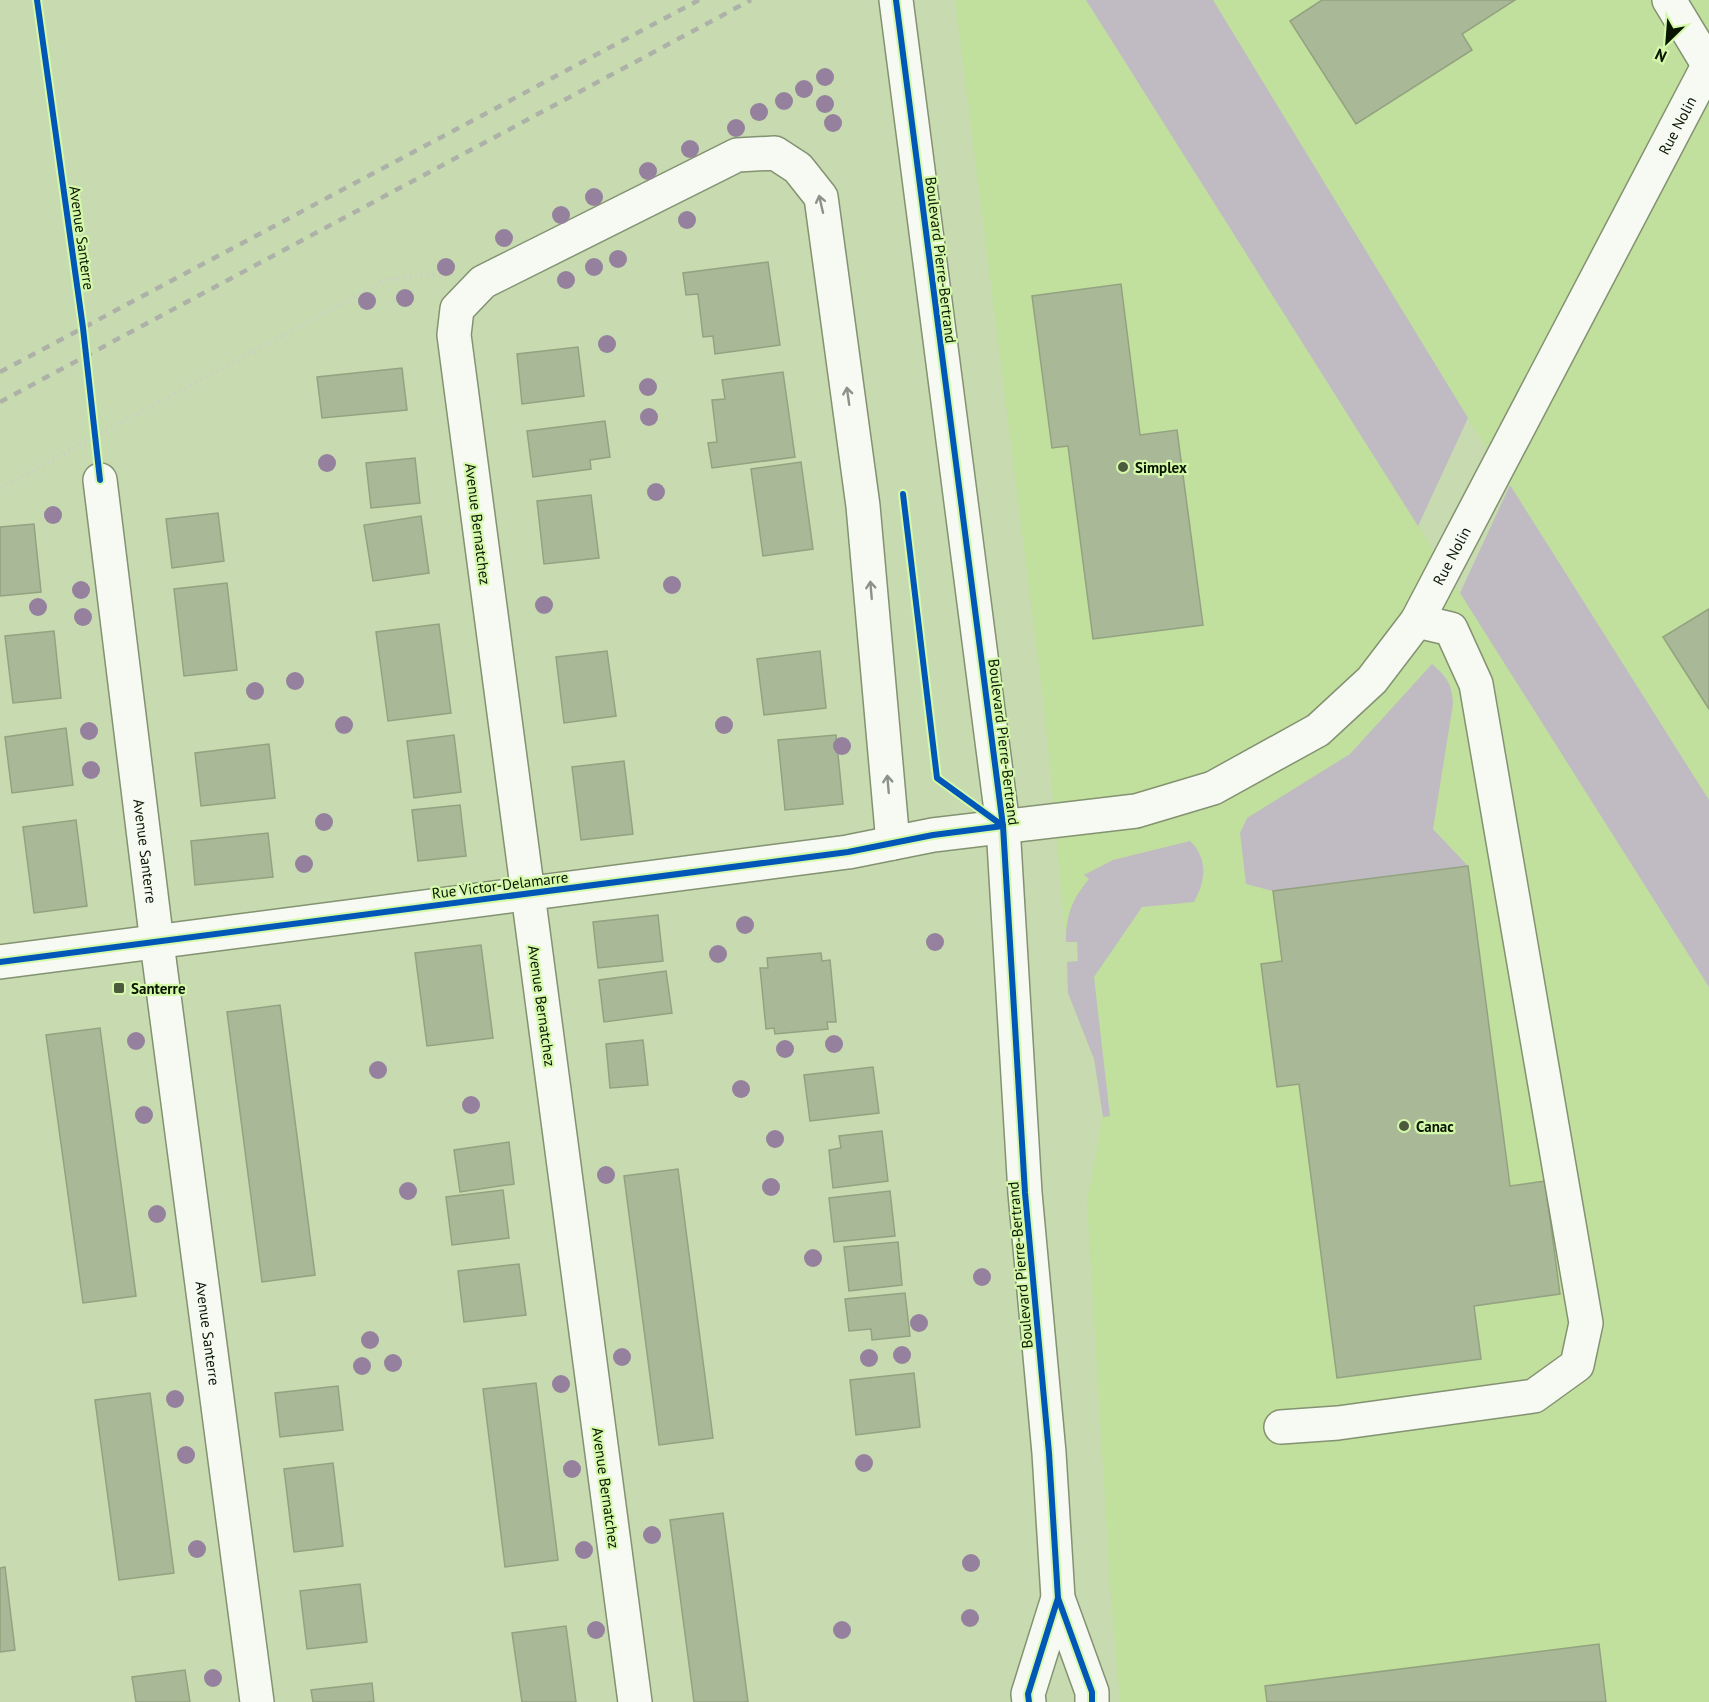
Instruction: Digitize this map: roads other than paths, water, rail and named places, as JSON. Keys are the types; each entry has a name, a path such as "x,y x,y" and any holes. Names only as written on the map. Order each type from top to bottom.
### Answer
{"street":[{"name":"Boulevard Pierre-Bertrand","path":"896,0 1003,826 1025,1193 1049,1453 1058,1598 1092,1692 1092,1702"},
{"path":"1669,0 1709,65"},
{"name":"Rue Nolin","path":"1003,826 1136,811 1213,789 1318,730 1372,680 1418,621 1709,65"},
{"name":"Avenue Bernatchez","path":"635,1702 526,894 454,335 456,309 483,282 737,155 775,153 798,168 821,196 863,506 894,843"},
{"name":"Avenue Santerre","path":"100,480 157,943 257,1702"},
{"path":"1281,1427 1338,1423 1534,1396 1577,1365 1586,1323 1476,684 1451,629 1418,621"},
{"name":"Rue Victor-Delamarre","path":"0,962 848,852 1003,826"},
{"name":"Boulevard Pierre-Bertrand","path":"1029,1702 1028,1694 1058,1598"}],"railway":[{"path":"0,372 699,0"},
{"path":"0,402 751,0"}],"place":[{"name":"Simplex","path":"1123,467"},
{"name":"Santerre","path":"119,988"},
{"name":"Canac","path":"1404,1126"}]}
